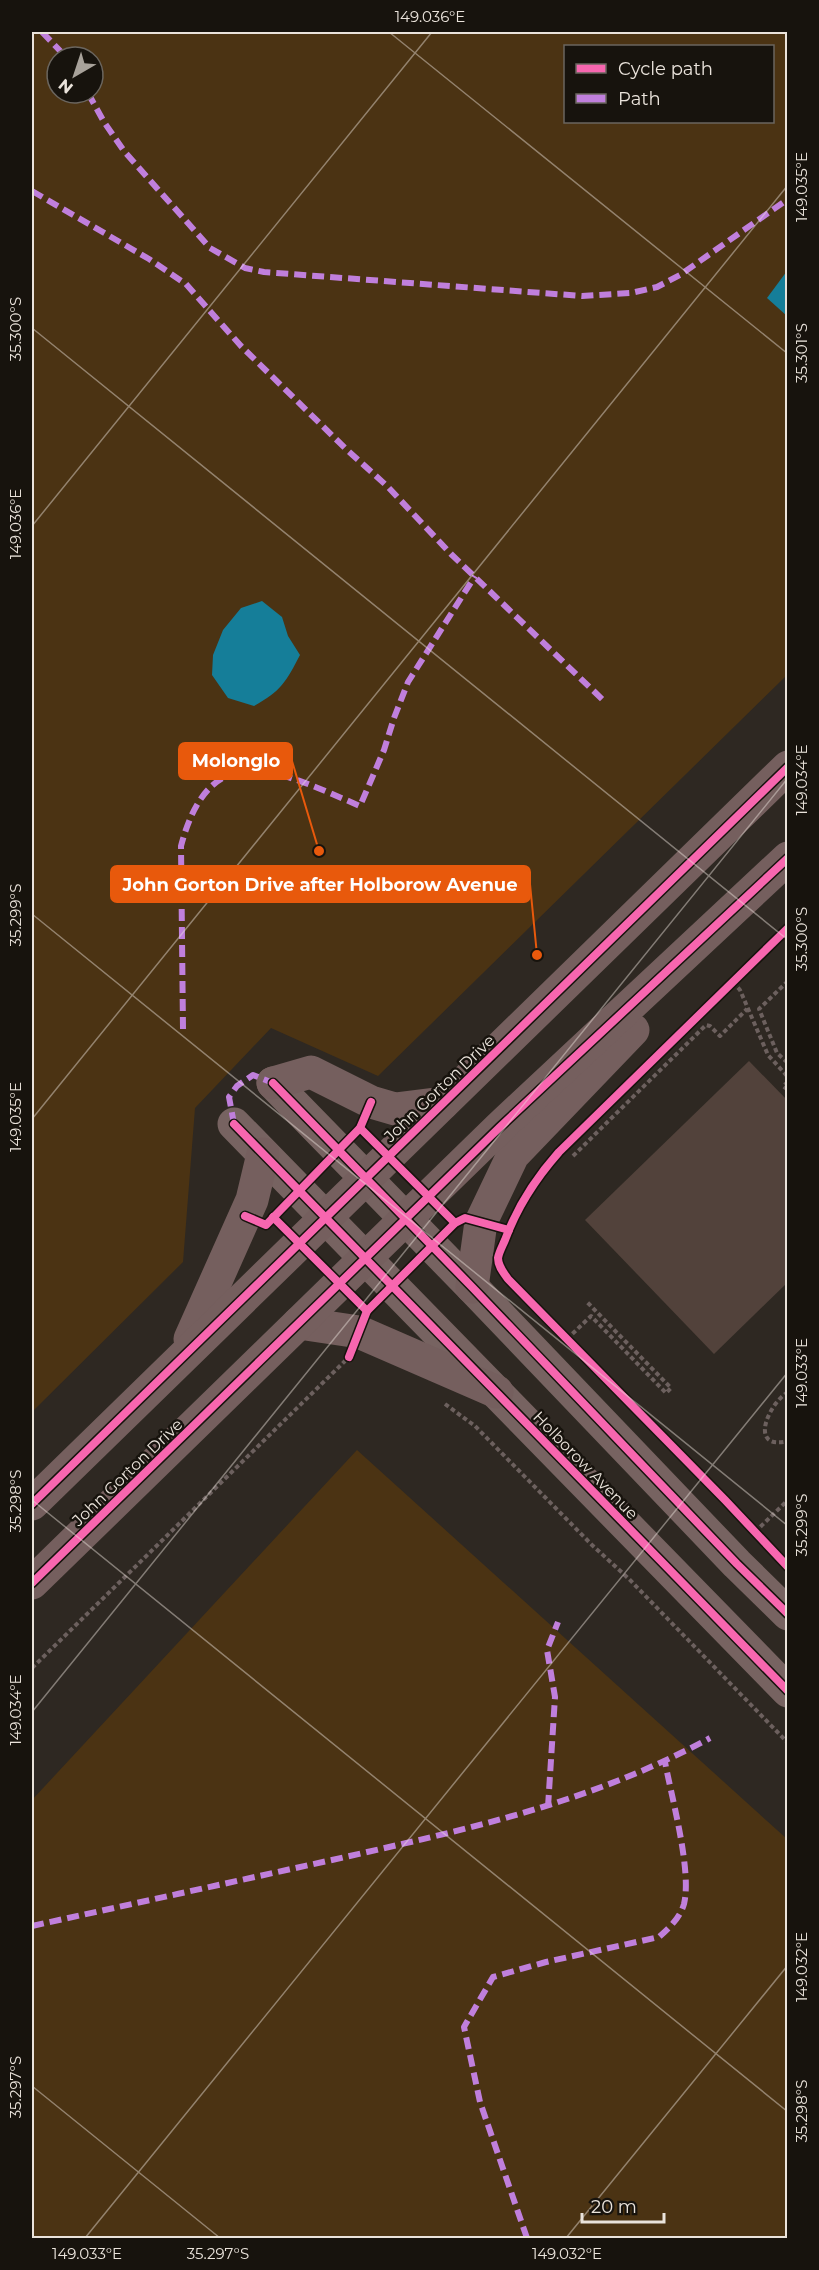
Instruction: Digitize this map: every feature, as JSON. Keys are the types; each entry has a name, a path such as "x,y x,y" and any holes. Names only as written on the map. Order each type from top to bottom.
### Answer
{"main road":[{"name":"John Gorton Drive","path":"32,1504 788,767"},
{"name":"John Gorton Drive","path":"32,1583 500,1127 788,858"},
{"path":"472,1287 481,1222 513,1155 642,1021 686,952"},
{"path":"443,1103 396,1110 371,1102 311,1072 273,1083 472,1287 736,1564 788,1614"},
{"name":"Holborow Avenue","path":"234,1124 788,1691"},
{"path":"182,1357 252,1200 263,1154"},
{"path":"300,1323 354,1344 497,1392"}],"path":[{"path":"724,990 741,974"},
{"path":"788,981 759,1009 777,1053 788,1063"},
{"path":"733,982 740,990 770,1059 788,1079 783,1086 788,1090"},
{"path":"573,1156 706,1025 720,1036 747,1009"},
{"path":"567,1339 591,1316 666,1393 670,1388 586,1301"},
{"path":"559,1331 575,1347"},
{"path":"32,1668 354,1344"},
{"path":"788,1392 778,1398 764,1426 768,1439 777,1442 788,1441"},
{"path":"440,1400 475,1426 591,1545 629,1579 788,1743"},
{"path":"755,1532 788,1500"},
{"path":"747,1524 763,1541"}],"shaded area":[{"path":"32,32 787,32 787,675 378,1076 271,1028 195,1108 183,1262 32,1412"},
{"path":"357,1450 787,1839 787,2238 32,2238 32,1800"}],"water":[{"path":"787,271 787,316 767,298"},
{"path":"262,601 282,617 288,636 300,655 282,685 271,696 254,706 228,698 212,675 213,655 223,630 241,608"}],"building":[{"path":"749,1061 788,1101 788,1282 714,1354 585,1220"}],"marked path":[{"path":"42,32 54,45"},
{"path":"95,105 124,151 210,248 245,268 264,272 582,296 631,293 657,287 680,275 788,199"},
{"path":"32,191 149,259 186,284 241,346 387,486 451,554 603,700"},
{"path":"183,1029 181,846 194,810 211,787 230,775 252,771 277,774 303,782 360,806 384,750 408,682 475,576"},
{"path":"234,1124 229,1097 237,1086 253,1075 273,1083"},
{"path":"548,1807 555,1697 547,1650 558,1622"},
{"path":"32,1926 332,1860 526,1812 619,1780 665,1761 710,1738"},
{"path":"527,2238 480,2102 464,2027 493,1977 546,1962 659,1937 677,1918 684,1904 685,1873 680,1834 665,1762"}],"cycle path":[{"path":"32,1504 788,767"},
{"path":"32,1583 500,1127 788,858"},
{"path":"788,928 559,1152 521,1205 498,1258 508,1279 788,1567"},
{"path":"273,1083 788,1614"},
{"path":"245,1216 266,1225 360,1128 371,1102"},
{"path":"234,1124 788,1691"},
{"path":"360,1128 455,1223"},
{"path":"273,1217 367,1311"},
{"path":"349,1357 367,1311 455,1223 465,1218 509,1230"}],"place":[{"name":"Molonglo","path":"319,851"},
{"name":"John Gorton Drive after Holborow Avenue","path":"537,955"}]}
